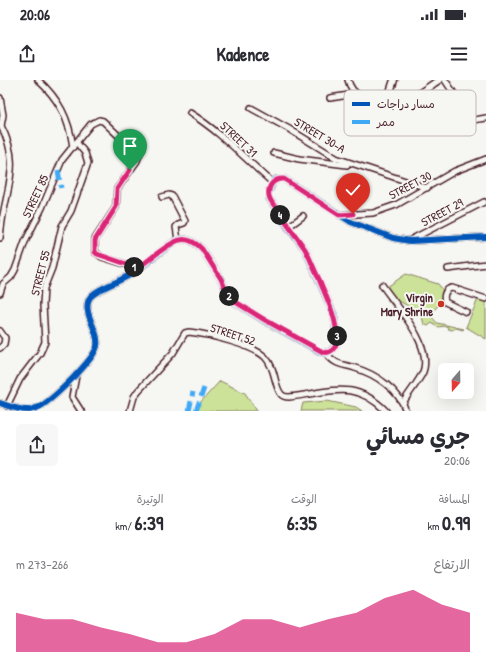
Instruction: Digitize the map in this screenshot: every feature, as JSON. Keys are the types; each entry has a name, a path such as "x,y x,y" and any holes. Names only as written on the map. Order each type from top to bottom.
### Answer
{"street":[{"path":"38,80 59,104 75,145"},
{"path":"348,80 352,90"},
{"path":"390,90 394,80"},
{"path":"423,90 438,80"},
{"path":"445,80 452,90"},
{"path":"330,98 344,96"},
{"path":"0,98 3,115 1,125 12,158 12,167 0,238"},
{"name":"STREET 30-A","path":"251,108 336,158 427,188"},
{"name":"STREET 31","path":"190,113 225,138 251,164 272,182"},
{"path":"476,119 486,118"},
{"name":"STREET 85","path":"0,293 3,284 11,277 15,270 25,242 42,208 62,160 94,122 99,120 103,121 122,139 136,142 140,146 140,150 137,161 117,189 116,207 95,240 95,252 102,257 138,268"},
{"name":"STREET 55","path":"7,406 20,379 40,353 45,342 43,305 44,288 52,268 62,226 71,211 88,163 85,153 75,145"},
{"path":"274,153 299,159 360,167"},
{"name":"STREET 30","path":"339,215 373,213 383,210 402,202 455,171 486,159"},
{"path":"326,353 331,351 336,344 334,315 305,249 288,227 269,198 269,190 272,182 280,178 284,179 339,215 384,235 410,241 486,238"},
{"path":"162,197 169,195 172,196 185,221 176,227 178,240"},
{"name":"STREET 29","path":"410,241 484,202"},
{"path":"288,227 303,216"},
{"path":"0,403 25,410 38,407 45,403 78,374 94,354 97,345 87,306 89,299 97,292 118,282 178,240 190,240 202,249 221,279 228,295 234,301 319,351 326,353 331,360 342,366 356,368 385,384 394,391 403,403 406,411"},
{"path":"448,269 486,264"},
{"path":"382,285 413,329 423,347 425,355 425,365 422,373 403,403"},
{"path":"466,312 446,302 444,299 448,289 452,288 486,299"},
{"path":"0,331 5,338 4,344 0,348"},
{"name":"STREET 52","path":"130,411 138,391 173,353 185,333 189,332 219,338 260,353 266,358 272,368 280,393 284,397 297,397 322,392 348,390 370,397 386,411"},
{"path":"78,374 75,380 72,396 81,411"}],"green space":[{"path":"406,274 438,284 447,295 430,315 437,323 464,329 456,328 452,330 448,329 447,326 437,327 432,323 428,326 424,324 421,314 401,302 394,308 387,299 389,297 384,289"},
{"path":"478,299 486,300 486,339 466,327"},
{"path":"220,381 245,393 257,411 197,411 197,406"},
{"path":"327,401 356,407 362,411 301,411 303,403"}],"marked path":[{"path":"58,170 61,188"},
{"path":"196,411 204,388"},
{"path":"189,411 193,392"}],"cycle path":[{"path":"0,403 18,409 30,410 41,406 55,395 89,360 97,346 96,334 89,317 87,305 89,299 100,290 131,274 172,243 181,239 191,241 202,249 221,279 228,295 233,301 265,321 319,351 326,353 331,351 336,344 334,315 305,249 288,227 269,198 269,191 274,180 284,179 351,222 393,238 410,241 486,237"}],"place":[{"name":"Virgin Mary Shrine","path":"441,304"}],"route":[{"path":"130,170 117,189 116,207 95,240 95,252 97,254 102,257 138,268 178,240 190,240 202,249 221,279 228,295 240,306 319,351 326,353 331,351 336,344 337,338 334,315 305,249 288,227 269,198 269,190 274,180 280,178 284,179 339,215 353,214"}]}
